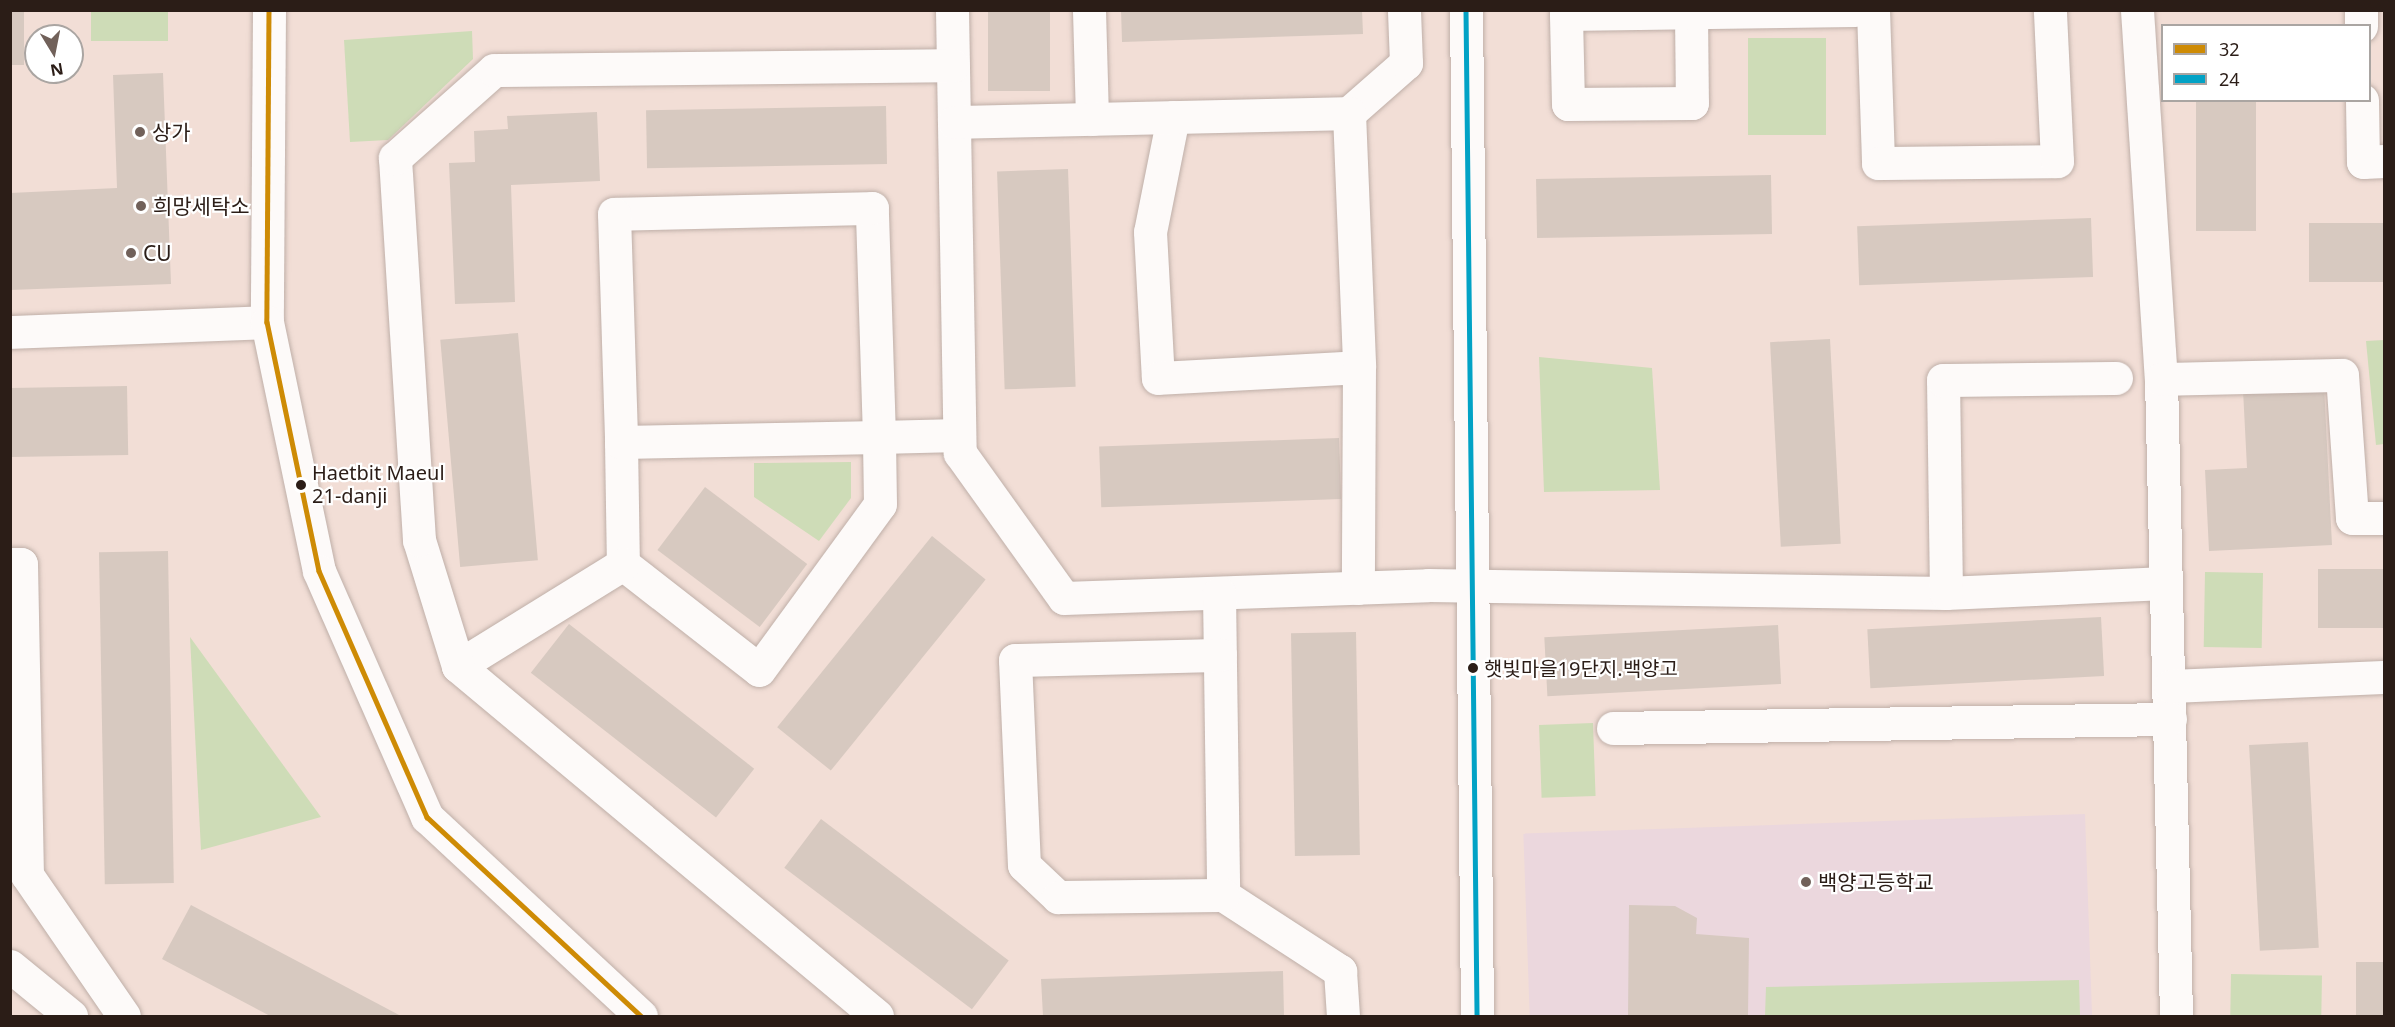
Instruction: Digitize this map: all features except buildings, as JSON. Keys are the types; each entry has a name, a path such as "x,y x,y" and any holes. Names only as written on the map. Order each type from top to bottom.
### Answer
{"main road":[{"path":"269,10 267,322 318,571 427,817 641,1017"},
{"path":"952,10 960,453 1064,598 1472,585 1946,593 2165,583"},
{"path":"1089,10 1092,119"},
{"path":"954,122 1349,113 1406,63 1404,10"},
{"path":"1466,10 1478,1017"},
{"path":"1691,13 1692,103 1568,104 1566,15 1855,10"},
{"path":"1873,10 1878,163 2057,161 2050,10"},
{"path":"2137,10 2161,379 2176,1017"},
{"path":"877,1017 458,666 419,540 395,158 494,70 953,65"},
{"path":"2362,102 2363,162 2385,161"},
{"path":"1349,113 1359,367 1358,588"},
{"path":"1173,117 1150,232 1158,378 1359,367"},
{"path":"872,208 880,504 759,670 624,564 614,214 872,208"},
{"path":"10,332 267,322"},
{"path":"2161,379 2342,375 2352,518 2385,518"},
{"path":"1946,593 1942,380 2116,378"},
{"path":"621,442 959,435"},
{"path":"10,564 21,564 18,778 27,875 124,1017"},
{"path":"458,666 624,564"},
{"path":"1219,593 1223,895"},
{"path":"1220,656 1015,660 1024,865 1058,897 1223,895 1340,971 1343,1017"},
{"path":"2169,686 2385,678"},
{"path":"1613,728 2170,719"},
{"path":"10,966 71,1017"}],"shaded area":[{"name":"백양고등학교","path":"2085,814 2092,1016 1530,1016 1523,834"}],"green space":[{"path":"91,11 168,11 168,41 91,41"},
{"path":"472,31 473,59 388,140 350,142 344,40"},
{"path":"1748,38 1826,38 1826,135 1748,135"},
{"path":"2384,340 2384,444 2376,445 2366,341"},
{"path":"1539,357 1652,368 1660,490 1544,492"},
{"path":"851,462 851,498 819,541 754,497 754,463"},
{"path":"2205,572 2263,573 2262,648 2204,647"},
{"path":"190,637 321,817 201,850"},
{"path":"1593,723 1596,796 1542,798 1539,725"},
{"path":"2231,974 2322,976 2321,1016 2230,1016"},
{"path":"2079,980 2080,1016 1765,1016 1766,987"}],"transit line":[{"name":"32","path":"269,10 267,322 319,571 427,817 641,1016"},
{"name":"24","path":"1466,10 1477,1016"}],"place":[{"name":"상가","path":"140,132"},
{"name":"희망세탁소","path":"141,206"},
{"name":"CU","path":"131,253"},
{"name":"Haetbit Maeul 21-danji","path":"301,485"},
{"name":"햇빛마을19단지.백양고","path":"1473,668"},
{"name":"백양고등학교","path":"1806,882"}]}
